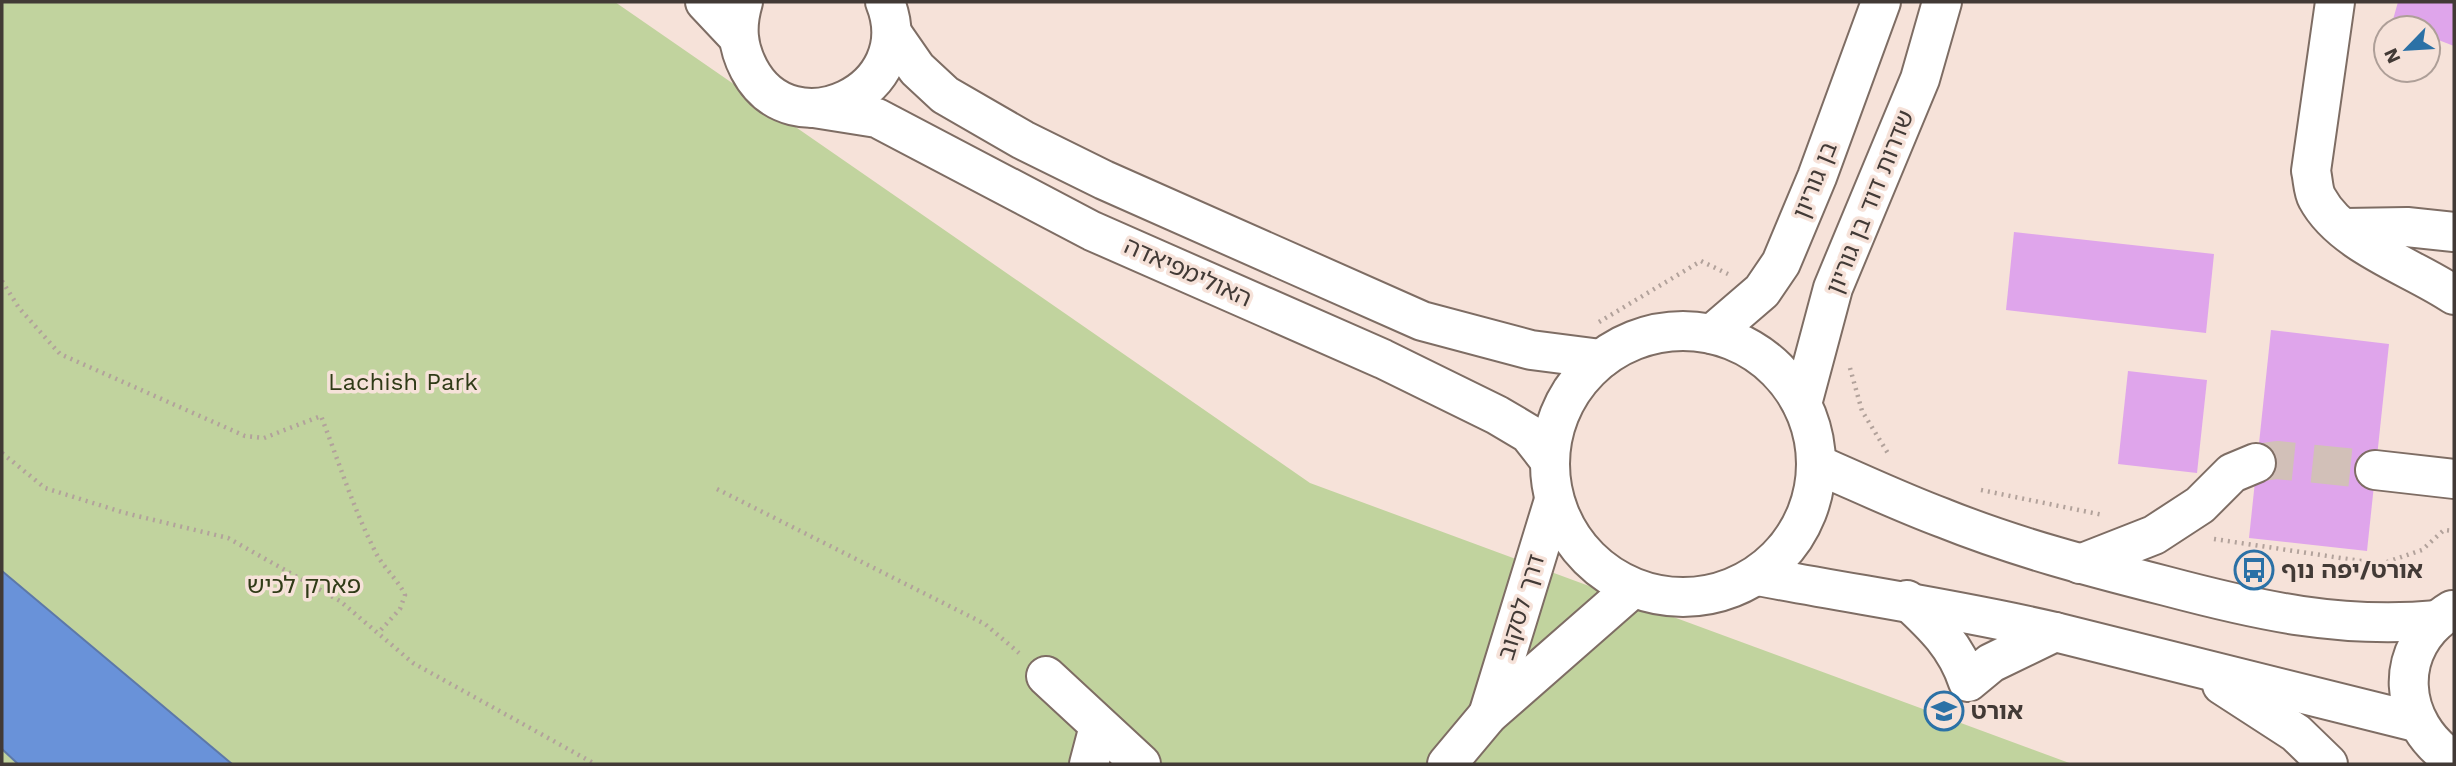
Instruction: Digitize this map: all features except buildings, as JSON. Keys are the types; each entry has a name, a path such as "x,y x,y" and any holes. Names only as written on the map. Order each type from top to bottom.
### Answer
{"main road":[{"path":"705,2 740,19"},
{"name":"בן גוריון","path":"1712,334 1762,291 1781,263 1817,177 1881,2"},
{"name":"שדרות דוד בן גוריון","path":"1802,404 1833,288 1920,79 1942,2"},
{"path":"2335,2 2311,171 2316,197 2345,228 2403,268 2454,295"},
{"path":"814,108 837,105 859,94 876,77 887,59 888,18"},
{"name":"האולימפיאדה","path":"888,18 917,69 945,95 1023,140 1104,180 1422,321 1531,349 1601,359"},
{"name":"האולימפיאדה","path":"740,19 742,55 754,79 792,105 877,118 1092,231 1383,359 1497,415 1529,434 1550,461"},
{"path":"2345,228 2407,227 2454,232"},
{"path":"1673,331 1712,334 1748,348 1779,372 1802,404 1813,433 1816,464 1810,507 1789,545 1758,576 1719,593 1675,598 1633,588 1598,567 1571,537 1554,500 1550,461 1556,422 1574,387 1601,359 1635,340 1673,331"},
{"path":"2080,564 2164,530 2200,505 2232,473 2256,463"},
{"path":"1816,464 1944,519 2080,564 2311,619 2386,625 2446,615"},
{"path":"2375,470 2454,479"},
{"name":"דרך לסקוב","path":"1488,715 1554,500"},
{"path":"1758,576 1844,593 1907,600 2054,632 2196,668 2436,749"},
{"name":"דרך לסקוב","path":"1447,764 1488,715 1633,588"},
{"path":"1907,600 1942,633 1961,663 1968,682 2000,658 2054,632"},
{"path":"2436,749 2410,701 2408,678 2413,656 2423,637 2446,615"},
{"path":"2196,668 2296,733 2328,764"},
{"path":"1046,676 1141,764"},
{"path":"1089,764 1099,726"}],"path":[{"path":"2,281 19,308 60,354 245,436 264,438 321,416 365,530 379,558 399,582 405,595 400,609 378,633"},
{"path":"1824,324 1846,334 1848,362 1862,411 1891,458"},
{"path":"2,453 45,488 125,513 228,538 340,601 413,663 595,764"},
{"path":"1968,488 2054,503 2164,530 2256,547 2381,564 2423,550 2444,530 2454,531"},
{"path":"717,489 985,624 1046,676"}],"green space":[{"name":"Lachish Park","path":"2,2 615,2 1310,483 2072,764 2,764"}],"water":[{"path":"2,571 232,764 18,764 2,749"}],"tunnel":[{"path":"2256,463 2277,460 2375,470"}],"place":[{"name":"אורט/יפה נוף","path":"2254,570"},
{"name":"אורט","path":"1944,711"}],"park label":[{"name":"פארק לכיש","path":"304,585"}]}
